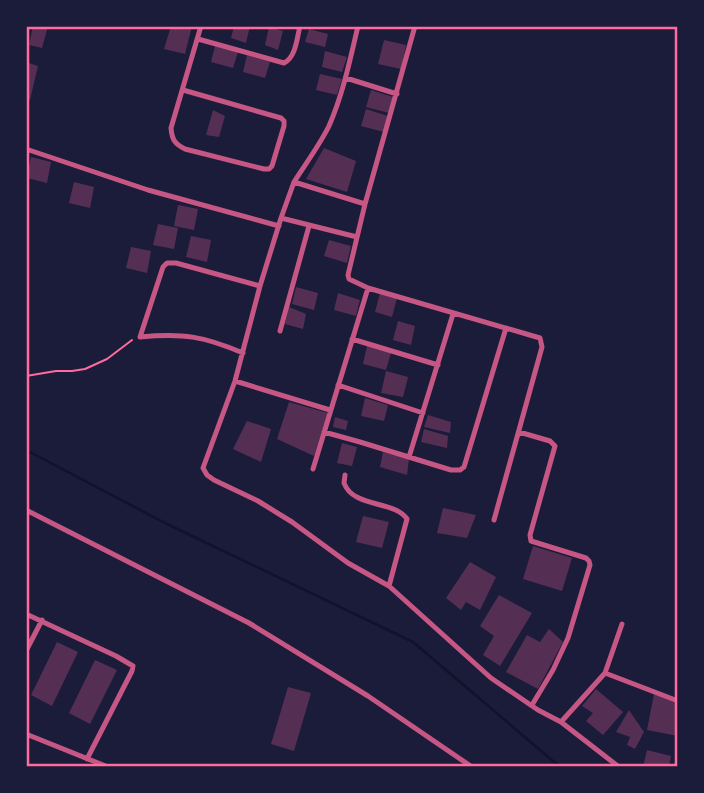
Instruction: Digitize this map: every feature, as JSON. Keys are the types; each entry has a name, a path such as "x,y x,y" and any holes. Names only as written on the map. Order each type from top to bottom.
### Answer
{"street":[{"path":"183,90 285,121 272,166 264,169 185,149 176,145 171,137 171,128 201,26"},
{"path":"198,39 284,63 292,56 300,26"},
{"path":"358,26 346,78 329,125 295,182 281,218 235,381 203,468 214,480 270,508 348,563 389,586 491,678 561,722 619,767"},
{"path":"415,26 348,275 349,279 368,288 540,338 542,343 494,520"},
{"path":"346,78 397,94"},
{"path":"26,149 148,190 279,226"},
{"path":"295,182 365,204"},
{"path":"281,218 357,237"},
{"path":"280,331 309,226"},
{"path":"243,353 202,338 184,335 139,337 163,267 167,263 176,263 260,286"},
{"path":"313,469 368,288"},
{"path":"409,457 453,314"},
{"path":"324,432 451,470 460,470 464,467 506,328"},
{"path":"352,339 438,365"},
{"path":"235,381 330,410"},
{"path":"338,385 423,413"},
{"path":"519,432 550,441 555,446 530,535 531,541 586,558 590,565 568,638 532,705"},
{"path":"345,475 344,483 350,493 405,514 407,519 389,586"},
{"path":"26,510 249,622 368,696 472,767"},
{"path":"26,614 133,666 87,759"},
{"path":"26,650 42,621"},
{"path":"561,722 606,673 622,624"},
{"path":"606,673 678,701"},
{"path":"26,734 108,767"}],"path":[{"path":"26,376 85,369 107,359 139,337"}],"building":[{"path":"33,26 48,26 42,48 29,45"},
{"path":"171,26 192,26 185,54 164,49"},
{"path":"234,26 250,26 246,43 231,38"},
{"path":"269,27 283,31 278,50 265,45"},
{"path":"309,29 328,34 325,47 305,42"},
{"path":"384,40 406,45 401,69 378,64"},
{"path":"215,46 238,52 233,68 211,62"},
{"path":"325,51 347,57 342,72 322,67"},
{"path":"247,55 270,62 265,78 243,72"},
{"path":"26,62 38,66 30,100 26,99"},
{"path":"320,74 342,79 337,95 316,90"},
{"path":"371,90 393,97 389,113 366,107"},
{"path":"366,109 388,116 384,132 361,126"},
{"path":"213,110 225,116 219,137 206,135"},
{"path":"324,148 356,161 347,192 306,179"},
{"path":"31,157 51,162 47,183 27,178"},
{"path":"74,182 94,187 90,208 69,203"},
{"path":"178,205 198,209 194,230 174,226"},
{"path":"158,224 178,228 174,249 153,245"},
{"path":"191,236 211,240 207,262 186,257"},
{"path":"329,240 351,246 347,263 324,256"},
{"path":"131,247 151,251 147,273 126,268"},
{"path":"296,287 318,293 314,310 292,304"},
{"path":"338,293 360,300 356,316 334,310"},
{"path":"380,293 397,298 392,317 375,312"},
{"path":"289,307 306,314 303,329 285,324"},
{"path":"398,321 415,326 411,345 393,340"},
{"path":"367,346 391,353 386,370 363,364"},
{"path":"386,371 408,377 403,397 381,393"},
{"path":"365,398 388,405 384,421 361,416"},
{"path":"289,402 328,413 314,456 277,439"},
{"path":"428,415 451,422 450,433 424,427"},
{"path":"335,417 348,421 346,430 333,427"},
{"path":"247,421 271,429 261,462 233,449"},
{"path":"424,429 448,436 447,448 421,442"},
{"path":"342,443 357,447 352,466 337,463"},
{"path":"383,452 409,459 407,475 380,467"},
{"path":"443,508 476,515 467,538 437,533"},
{"path":"363,516 389,522 382,548 356,542"},
{"path":"533,546 572,558 562,591 523,579"},
{"path":"470,562 496,577 480,610 466,602 461,610 446,598"},
{"path":"499,595 532,613 500,666 483,655 494,636 480,626"},
{"path":"549,629 563,642 538,689 506,672 527,635 540,642"},
{"path":"57,642 78,652 52,706 31,695"},
{"path":"95,660 117,670 90,724 69,713"},
{"path":"288,687 311,693 294,751 271,744"},
{"path":"596,689 623,712 603,735 586,721 593,713 582,706"},
{"path":"654,694 678,703 678,736 647,730"},
{"path":"629,710 644,732 635,749 627,745 630,737 616,732"},
{"path":"647,750 671,756 669,767 643,767"}],"waterway":[{"path":"26,450 167,524 413,642 560,767"}]}
